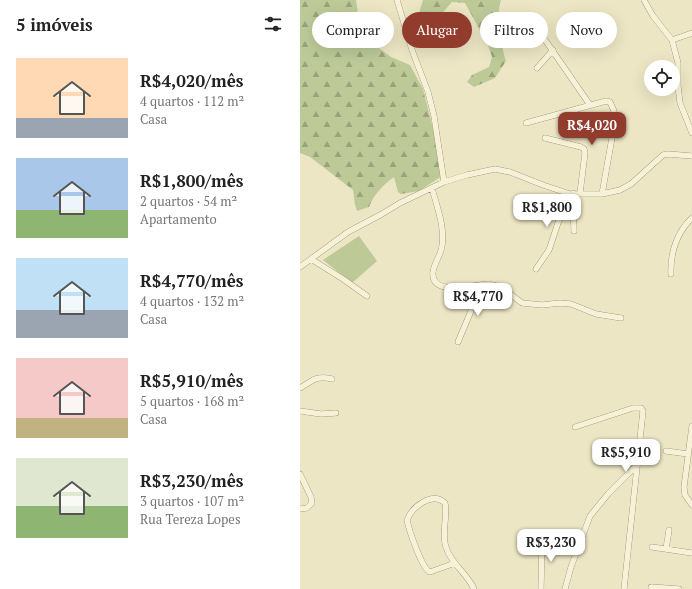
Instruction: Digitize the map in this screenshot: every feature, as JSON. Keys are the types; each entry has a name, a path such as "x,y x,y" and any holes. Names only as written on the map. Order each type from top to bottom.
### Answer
{"street":[{"path":"397,0 412,50 428,92 434,116 444,182"},
{"path":"644,0 653,16 672,40 678,63 680,103 692,133"},
{"path":"672,40 692,33"},
{"path":"548,44 590,105"},
{"path":"537,68 553,50"},
{"path":"526,123 590,105 606,101 610,102 614,111 612,138 602,194"},
{"path":"546,138 584,149 585,154 580,193"},
{"path":"300,267 348,232 382,214 400,202 444,182 495,169 510,172 543,185 572,194 602,194 620,190 631,184 663,155 692,156"},
{"path":"432,188 443,237 440,255 434,267 433,274 440,286 446,288 488,284 494,285 501,287 522,303 542,305 560,303 571,304 596,314 621,318"},
{"path":"572,194 574,231"},
{"path":"536,269 549,250 558,223 572,194"},
{"path":"672,274 671,257 674,246 681,231 692,218"},
{"path":"312,259 367,296"},
{"path":"458,342 471,311 472,286"},
{"path":"300,388 313,379 323,377 332,379"},
{"path":"575,427 633,408 640,408 643,411 624,589"},
{"path":"300,411 321,414 336,413"},
{"path":"692,426 684,487 685,494 692,505"},
{"path":"666,451 688,454"},
{"path":"565,589 571,567 590,516 608,494 636,466"},
{"path":"300,474 311,497 312,503 307,508 300,509"},
{"path":"455,563 430,572 427,571 421,558 407,520 412,513 428,499 438,498 445,503 445,545 455,563 467,577 474,589"},
{"path":"666,549 669,530"},
{"path":"541,589 542,537"},
{"path":"652,547 692,553"},
{"path":"650,587 679,589"}],"green space":[{"path":"300,0 356,0 358,12 312,12 312,48 380,48 391,57 410,65 423,89 435,136 442,176 419,191 401,194 398,192 394,177 379,190 369,207 357,211 353,190 310,157 300,153"},
{"path":"423,0 501,0 499,12 480,12 480,30 472,16 472,12 470,12 465,3 452,2 443,12 419,12"},
{"path":"489,48 503,48 506,61 495,78 474,87 467,82 472,75 489,67 492,57"},
{"path":"359,236 377,261 352,283 323,260"}]}
